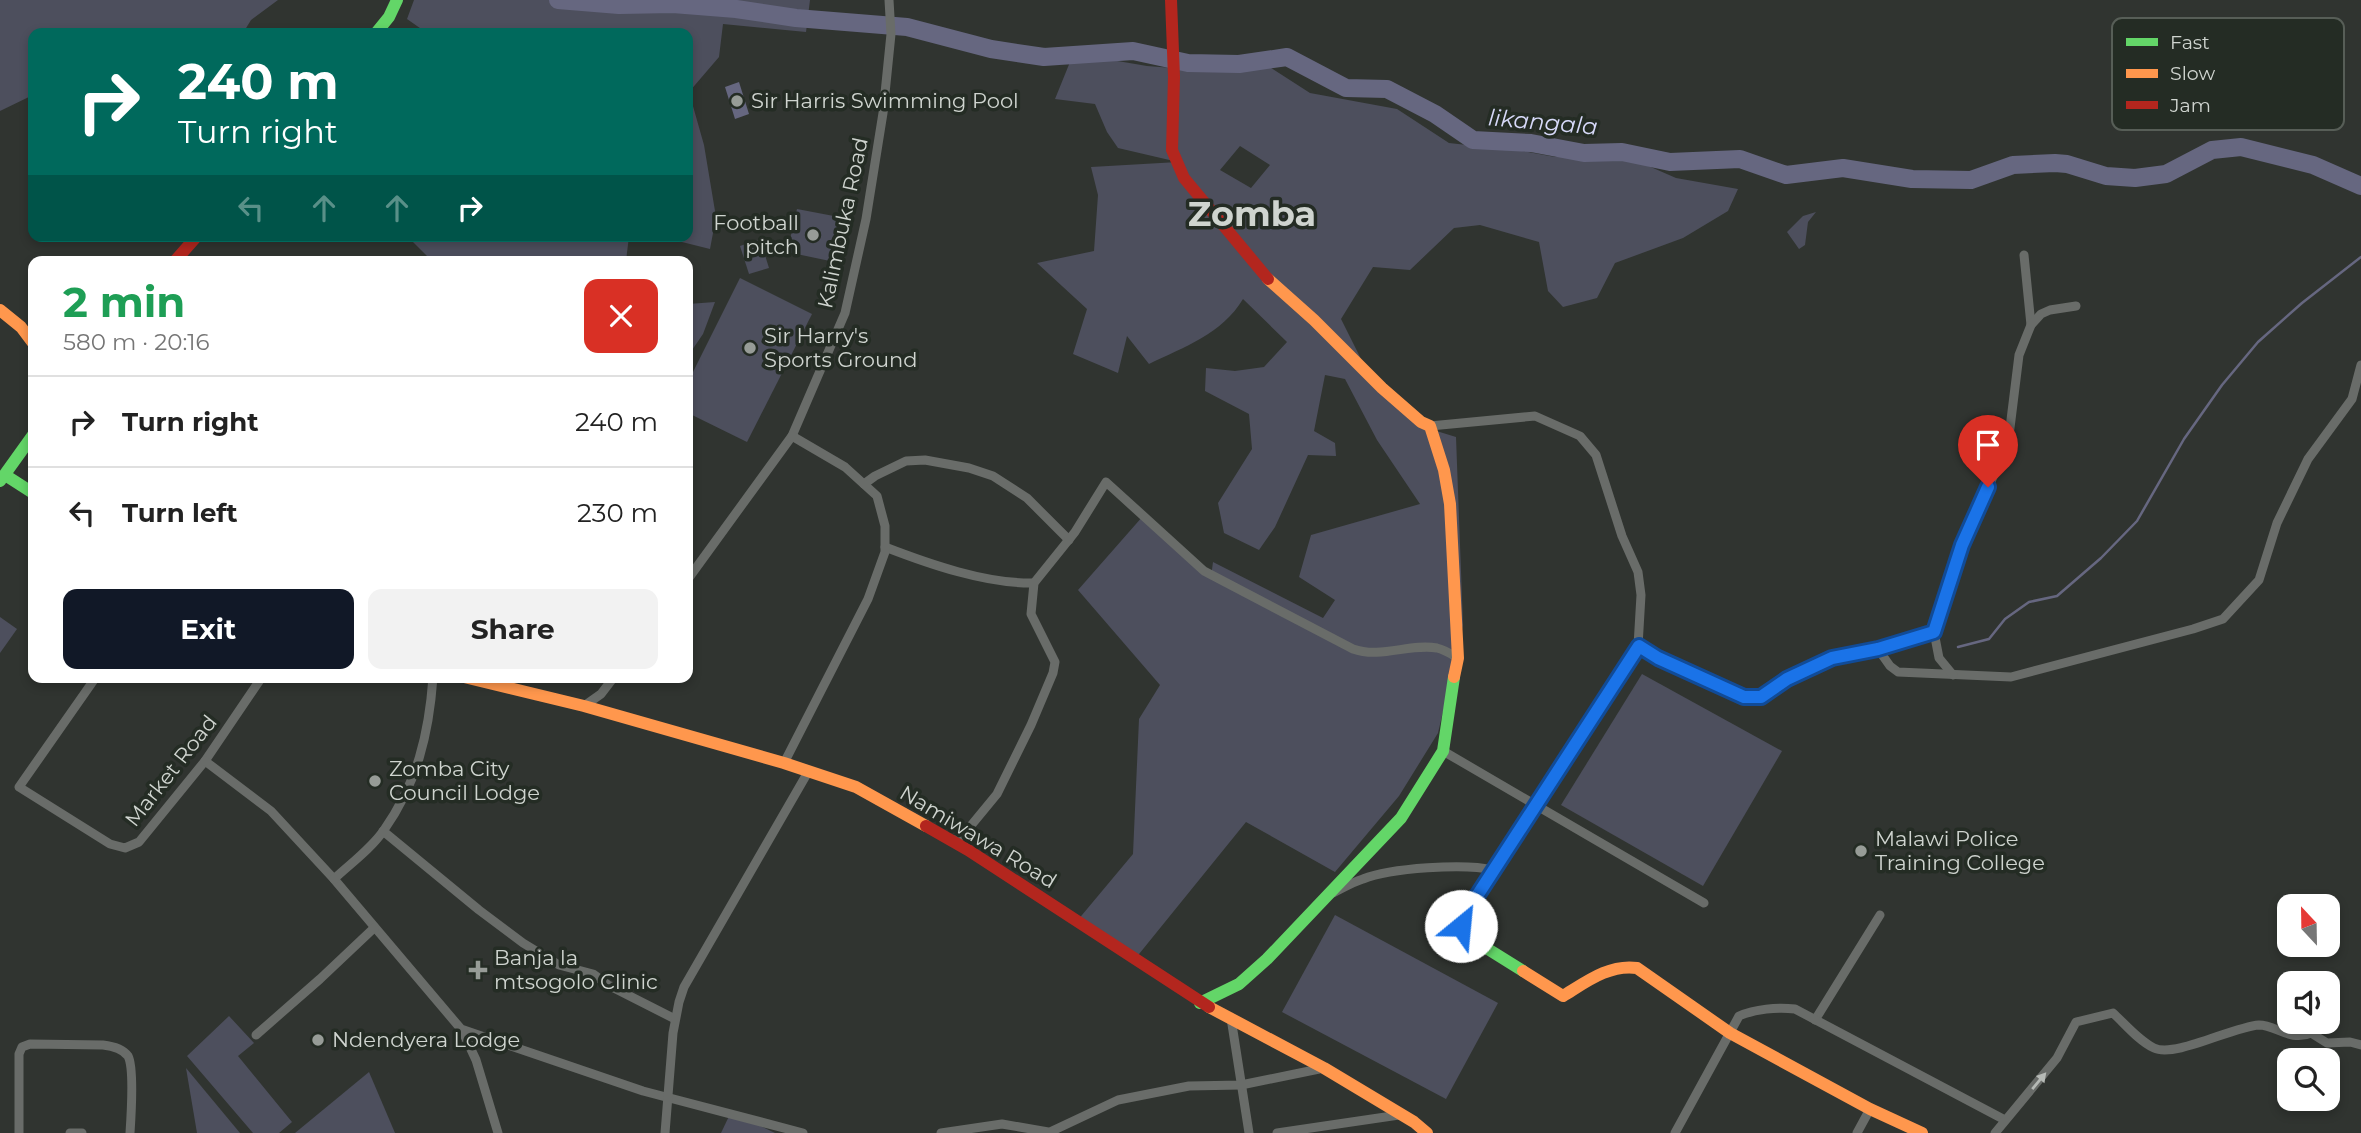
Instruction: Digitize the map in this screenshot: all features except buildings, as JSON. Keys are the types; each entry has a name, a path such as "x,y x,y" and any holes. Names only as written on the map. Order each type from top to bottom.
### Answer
{"main road":[{"path":"380,28 397,0"},
{"path":"1171,0 1174,77 1172,150 1184,178 1273,285 1314,320 1382,388 1421,422 1430,426 1439,449 1450,504 1458,658 1450,692 1443,751 1401,818 1251,975 1224,993 1200,1003"},
{"path":"179,256 191,242"},
{"path":"0,310 28,336"},
{"path":"28,442 2,478 28,491"},
{"path":"1922,1133 1870,1109 1730,1033 1637,968 1625,967 1603,974 1563,996 1467,936 1461,926 1464,916 1493,870 1639,646 1658,658 1744,697 1754,698 1761,697 1819,662 1878,649 1934,632"},
{"name":"Namiwawa Road","path":"489,683 584,706 784,763 856,787 954,842 1200,1003 1324,1068 1414,1122 1427,1133"}],"street":[{"name":"Kalimbuka Road","path":"693,572 792,436 845,313 866,219 883,113 891,34 889,0"},
{"path":"2024,255 2031,325"},
{"path":"1953,676 1939,658 1934,632 1962,545 2008,443 2019,355 2031,325 2041,314 2076,306"},
{"path":"1878,649 1898,672 2011,677 2193,629 2227,616 2259,580 2277,523 2308,459 2352,399 2361,365"},
{"path":"1430,426 1535,416 1580,436 1596,455 1622,536 1638,572 1642,595 1639,646"},
{"path":"784,763 867,599 885,547 885,526 875,495 829,456 792,436"},
{"path":"864,484 906,461 925,460 969,468 993,476 1027,498 1069,540"},
{"path":"954,842 997,794 1054,673 1055,662 1031,614 1034,583 1069,540 1106,482 1205,571 1353,649 1361,652 1387,652 1432,648 1442,649 1458,658"},
{"path":"885,547 955,570 1016,583 1034,583"},
{"name":"Market Road","path":"92,683 19,787 110,844 125,848 139,842 148,833 205,761 258,683"},
{"path":"334,879 383,831 405,793 423,751 432,683"},
{"path":"584,706 601,694 609,683"},
{"path":"1443,751 1704,903"},
{"path":"205,761 271,811 334,879 461,1029 476,1060 498,1133"},
{"path":"665,1133 679,1002 688,981 808,772"},
{"path":"383,831 523,943 559,965 593,974 608,985 675,1020"},
{"path":"1325,897 1381,873 1455,867 1493,870"},
{"path":"1815,1020 1880,915"},
{"path":"256,1035 374,928"},
{"path":"1675,1133 1739,1016 1749,1012 1794,1009 2005,1120"},
{"path":"1995,1133 2057,1058 2076,1022 2113,1013 2147,1044 2166,1051 2262,1025 2296,1036 2311,1033 2327,1043 2350,1042 2361,1045"},
{"path":"1231,1018 1249,1133"},
{"path":"461,1029 667,1097 803,1133"},
{"path":"19,1133 19,1054 22,1047 30,1044 103,1045 113,1046 125,1053 130,1066 130,1133"},
{"path":"941,1133 1002,1124 1053,1132 1118,1100 1189,1086 1241,1085 1324,1068"},
{"path":"1857,1133 1870,1109"},
{"path":"1277,1133 1399,1115"},
{"path":"69,1133 82,1133"}],"shaded area":[{"path":"0,0 278,0 251,20 246,28 28,28 28,97 0,111"},
{"path":"414,0 810,0 806,32 723,24 719,57 693,87 693,28 420,28 407,19"},
{"path":"1094,57 1147,66 1198,70 1265,64 1310,93 1397,109 1449,143 1555,157 1596,154 1637,161 1676,178 1738,189 1728,211 1683,238 1615,263 1597,298 1563,307 1548,291 1539,242 1480,225 1454,228 1410,270 1373,267 1341,319 1365,367 1430,429 1456,437 1463,625 1438,733 1399,796 1335,872 1246,822 1135,959 1077,921 1133,854 1139,719 1160,685 1078,590 1143,516 1211,577 1213,562 1323,618 1335,600 1299,577 1311,535 1420,504 1377,440 1345,379 1325,375 1314,431 1335,443 1336,456 1308,455 1275,527 1259,550 1224,533 1218,503 1252,449 1249,414 1205,391 1206,368 1235,371 1264,367 1287,342 1243,299 1224,322 1213,330 1149,364 1127,336 1118,373 1073,354 1087,309 1037,263 1094,251 1098,195 1091,167 1178,162 1118,148 1107,132 1095,104 1055,99 1070,62","holes":["1240,146 1270,165 1251,188 1220,170"]},
{"path":"693,106 704,145 716,217 710,249 682,242 693,242"},
{"name":"Football pitch","path":"797,209 839,217 830,261 787,252"},
{"path":"1816,212 1808,222 1805,245 1799,249 1787,232 1803,216"},
{"path":"760,239 769,268 749,274 740,246"},
{"path":"413,242 628,242 627,256 427,256"},
{"name":"Sir Harry's Sports Ground","path":"740,278 812,314 747,442 693,415 693,372"},
{"path":"715,302 703,334 693,349 693,304"},
{"path":"0,617 17,629 0,653"},
{"path":"1642,674 1782,751 1703,886 1561,805"},
{"path":"1335,915 1498,1003 1446,1099 1282,1012"},
{"path":"229,1016 254,1043 238,1056 292,1122 279,1133 253,1133 187,1056"},
{"path":"186,1068 240,1133 197,1133"},
{"path":"369,1072 395,1133 295,1133"},
{"path":"731,1112 775,1133 721,1133"}],"water":[{"name":"Sir Harris Swimming Pool","path":"739,82 749,114 735,119 725,87"}],"waterway":[{"name":"likangala","path":"558,0 619,5 673,4 907,27 991,49 1044,57 1133,51 1188,63 1239,64 1287,57 1346,88 1387,89 1435,114 1473,140 1531,143 1584,153 1622,152 1670,162 1740,159 1786,175 1843,168 1912,179 1971,180 2013,165 2055,163 2106,176 2135,178 2166,174 2212,150 2241,147 2313,165 2361,186"},
{"path":"1958,647 1989,639 2005,619 2029,602 2057,596 2101,558 2137,521 2184,439 2222,385 2258,342 2361,257"}],"traffic: fast":[{"path":"380,28 397,0"},
{"path":"0,481 28,442"},
{"path":"5,475 28,490"},
{"path":"1200,1003 1239,984 1267,959 1401,818 1443,751 1454,677"},
{"path":"1523,971 1467,936 1461,926 1464,917 1587,726"}],"traffic: slow":[{"path":"1268,279 1314,320 1382,388 1421,422 1430,426 1444,470 1450,504 1458,658 1454,677"},
{"path":"0,310 28,336"},
{"path":"489,683 584,706 784,763 856,787 926,826"},
{"path":"1523,971 1563,996 1607,971 1637,968 1730,1033 1870,1109 1922,1133"},
{"path":"1209,1007 1324,1068 1414,1122 1427,1133"}],"traffic: jam":[{"path":"1171,0 1174,77 1172,150 1184,178 1268,279"},
{"path":"179,256 192,242"},
{"path":"1587,726 1638,646 1658,658 1744,697 1761,697 1787,679 1832,658 1878,649 1934,632"},
{"path":"926,826 968,850 1209,1007"}],"place":[{"name":"Sir Harris Swimming Pool","path":"737,101"},
{"name":"Football pitch","path":"813,235"},
{"name":"Sir Harry's Sports Ground","path":"750,348"},
{"name":"Zomba City Council Lodge","path":"375,781"},
{"name":"Malawi Police Training College","path":"1861,851"},
{"name":"Banja la mtsogolo Clinic","path":"478,970"},
{"name":"Ndendyera Lodge","path":"318,1040"}],"district":[{"name":"Zomba","path":"1252,214"}],"route":[{"path":"1461,926 1464,916 1535,804 1639,646 1658,658 1744,697 1754,698 1761,697 1819,662 1878,649 1934,632 1962,545 1988,487"}]}
